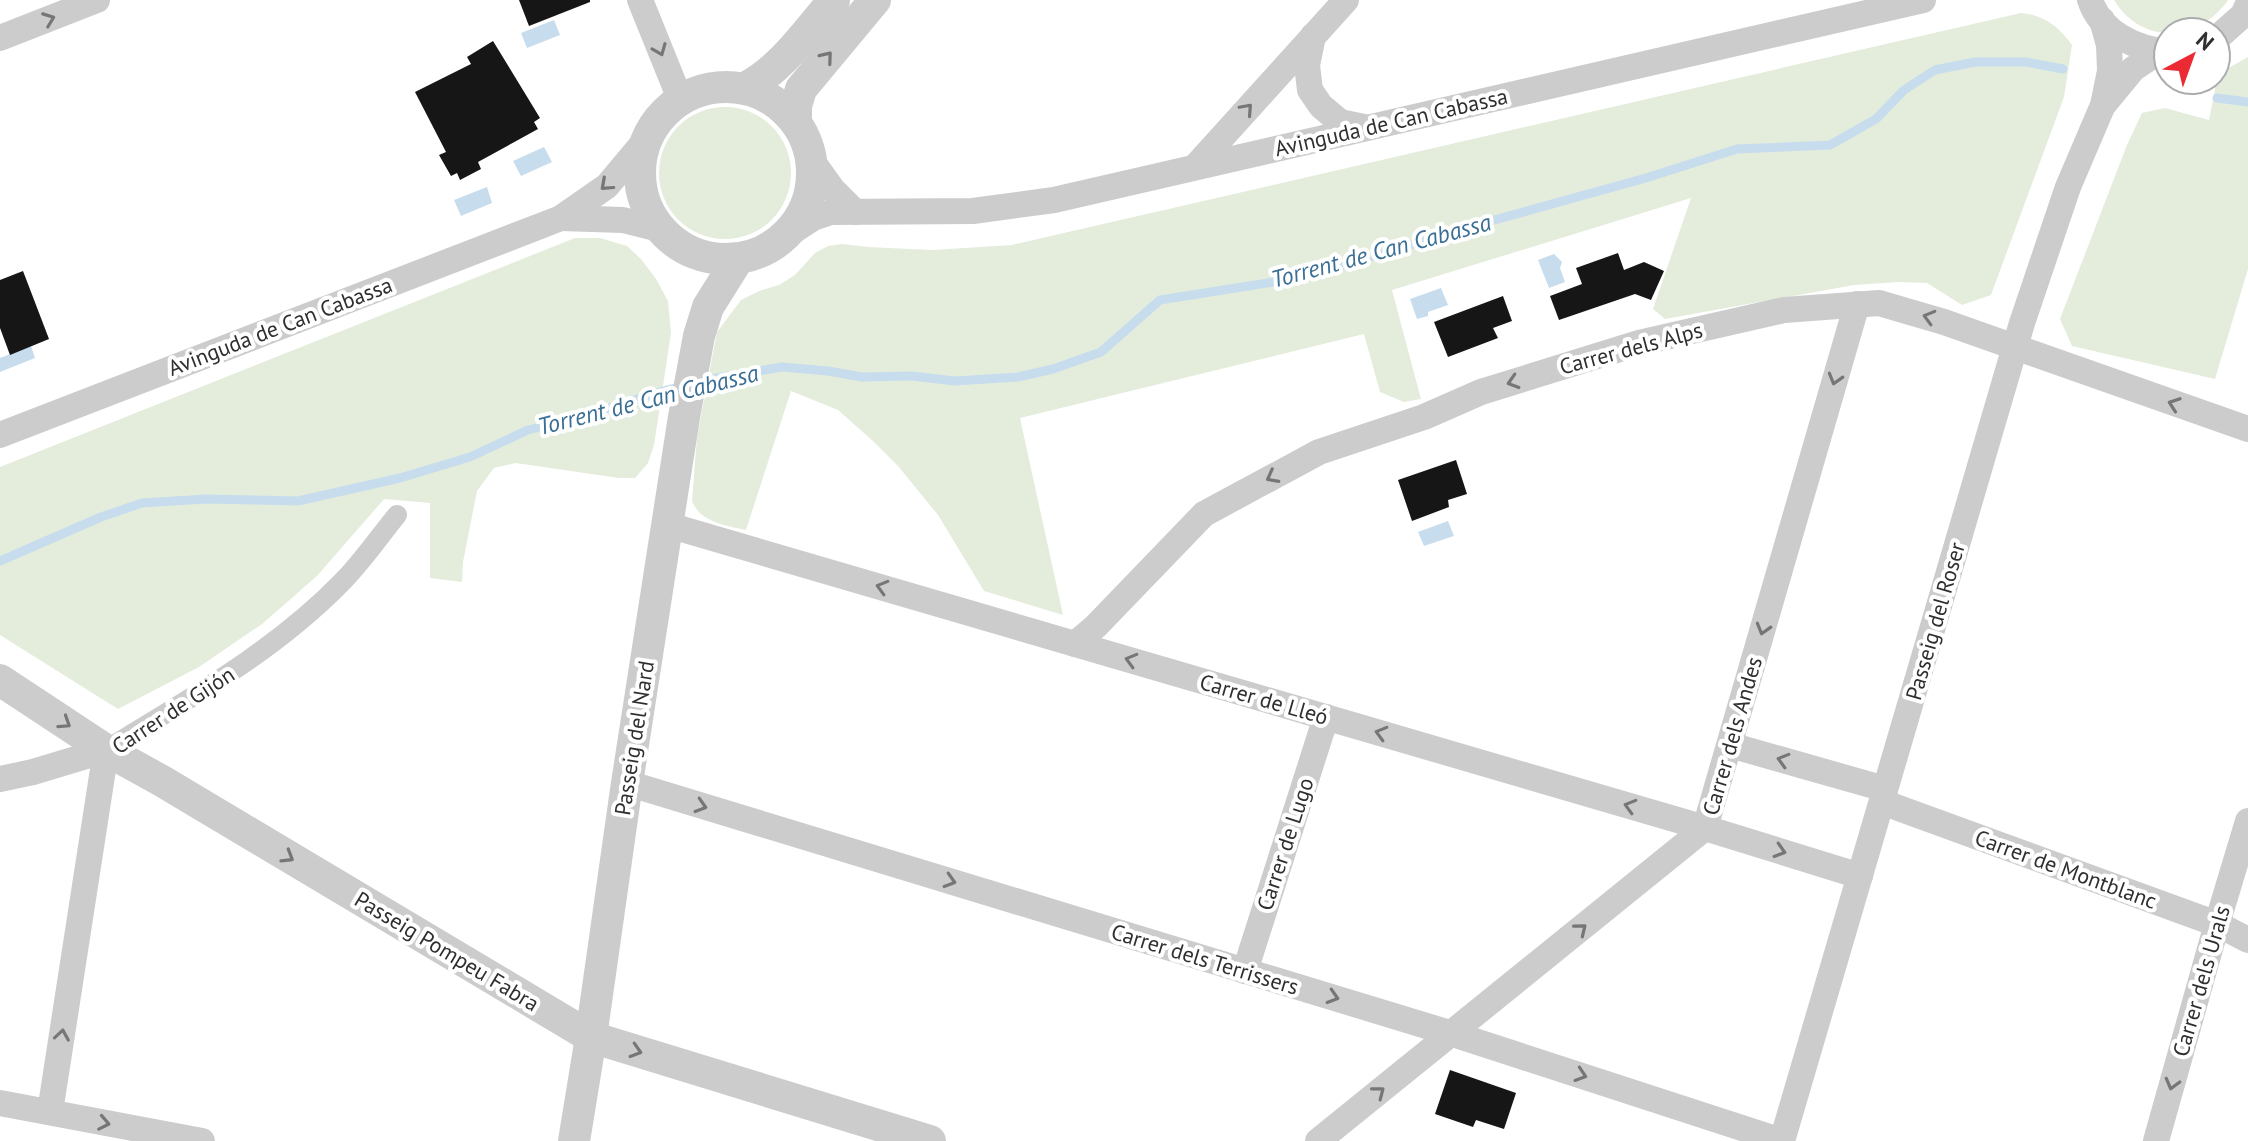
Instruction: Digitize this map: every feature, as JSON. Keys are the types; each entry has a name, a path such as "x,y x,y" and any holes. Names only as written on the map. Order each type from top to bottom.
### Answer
{"street":[{"path":"0,38 97,0"},
{"path":"640,0 680,99"},
{"path":"745,88 789,53 834,0"},
{"path":"796,122 801,89 875,0"},
{"path":"1195,167 1346,0"},
{"name":"Avinguda de Can Cabassa","path":"793,231 813,218 831,212 986,209 1054,200 1923,0"},
{"path":"2232,26 2243,15 2248,4"},
{"path":"2091,6 2108,28 2130,43 2152,50"},
{"name":"Passeig del Roser","path":"1782,1141 2015,348 2068,187 2103,105 2110,71 2109,45 2091,6"},
{"path":"1313,36 1307,65 1310,90 1321,106 1340,122 1368,128"},
{"name":"Passeig del Roser","path":"2103,105 2133,69 2152,58"},
{"path":"813,162 807,204 793,231 772,249 738,259 708,258 671,239 648,212 639,183 643,143 655,122 680,99 714,87 745,88 765,96 796,122 813,162 833,190 855,212"},
{"name":"Avinguda de Can Cabassa","path":"0,435 561,218 607,186 643,143"},
{"name":"Avinguda de Can Cabassa","path":"561,218 640,223 671,239"},
{"name":"Passeig del Nard","path":"671,239 693,269 699,336"},
{"name":"Passeig del Nard","path":"574,1141 627,783 699,336 708,307 738,259"},
{"name":"Carrer dels Alps","path":"1075,644 1204,514 1319,452 1424,417 1481,392 1639,343 1784,310 1879,303 1944,322 2248,429"},
{"name":"Carrer dels Andes","path":"1318,1141 1705,828 1857,304"},
{"name":"Carrer de Gijón","path":"50,1112 106,750 211,686 277,639 344,581 397,515"},
{"name":"Carrer de Lleó","path":"668,525 1860,876"},
{"name":"Passeig Pompeu Fabra","path":"0,680 106,750 591,1037 930,1141"},
{"name":"Carrer de Lugo","path":"1245,971 1326,717"},
{"name":"Carrer de Montblanc","path":"1730,745 1883,795 2217,924 2248,940"},
{"path":"0,779 106,750"},
{"name":"Carrer dels Terrissers","path":"627,783 1453,1034 1782,1141"},
{"name":"Carrer dels Urals","path":"2156,1141 2248,821"},
{"path":"0,1103 202,1141"}],"green space":[{"path":"2114,0 2228,0 2213,16 2152,16 2152,30 2126,15"},
{"path":"2021,13 2050,23 2072,45 2064,97 1991,295 1962,305 1927,283 1854,285 1665,319 1653,309 1691,198 1392,290 1421,399 1404,402 1380,392 1364,334 1020,418 1063,615 984,591 938,515 898,466 838,410 791,391 746,530 708,519 692,501 697,437 717,332 741,300 779,285 795,275 815,253 828,246 842,244 932,250 1012,245"},
{"path":"2248,57 2248,269 2215,379 2072,346 2060,319 2142,113 2165,108 2209,120 2214,96 2232,96 2232,66"},
{"path":"725,107 750,112 772,126 786,148 791,173 786,198 772,220 750,234 725,239 700,234 678,220 664,198 659,173 664,148 678,126 700,112"},
{"path":"575,238 600,238 627,246 656,279 668,301 671,333 654,445 648,463 635,478 516,463 494,468 477,491 462,582 430,578 430,503 384,499 317,576 262,624 199,667 118,709 0,635 0,467"}],"water":[{"path":"554,20 560,35 527,48 521,33"},
{"path":"544,147 552,162 521,176 513,161"},
{"path":"487,187 492,203 461,216 454,200"},
{"path":"1554,254 1562,262 1560,268 1565,282 1549,288 1538,260"},
{"path":"1441,288 1448,305 1417,319 1410,299"},
{"path":"31,346 35,358 0,372 0,358"},
{"path":"1448,521 1454,536 1424,546 1418,532"}],"building":[{"path":"519,0 590,0 590,2 529,26"},
{"path":"493,41 540,118 534,122 538,129 478,162 481,169 460,180 457,173 451,176 439,155 446,152 415,92 471,64 467,57"},
{"path":"1618,253 1624,270 1644,262 1664,271 1651,300 1635,294 1559,320 1550,296 1582,284 1576,268"},
{"path":"23,271 49,339 10,355 0,328 0,280"},
{"path":"1503,296 1512,321 1493,328 1498,338 1448,357 1434,322"},
{"path":"1456,460 1467,494 1448,500 1449,507 1412,521 1398,480"},
{"path":"1450,1070 1516,1093 1504,1129 1476,1120 1473,1127 1435,1114"}],"waterway":[{"name":"Torrent de Can Cabassa","path":"0,561 101,517 142,503 206,499 298,501 400,478 470,457 528,430 711,379 782,367 862,377 912,376 955,381 1018,377 1053,369 1101,352 1160,300 1305,277 1737,149 1830,145 1876,119 1904,90 1935,70 1975,62 2026,62 2063,69"},
{"name":"Torrent de Can Cabassa","path":"2217,98 2248,102"}]}
